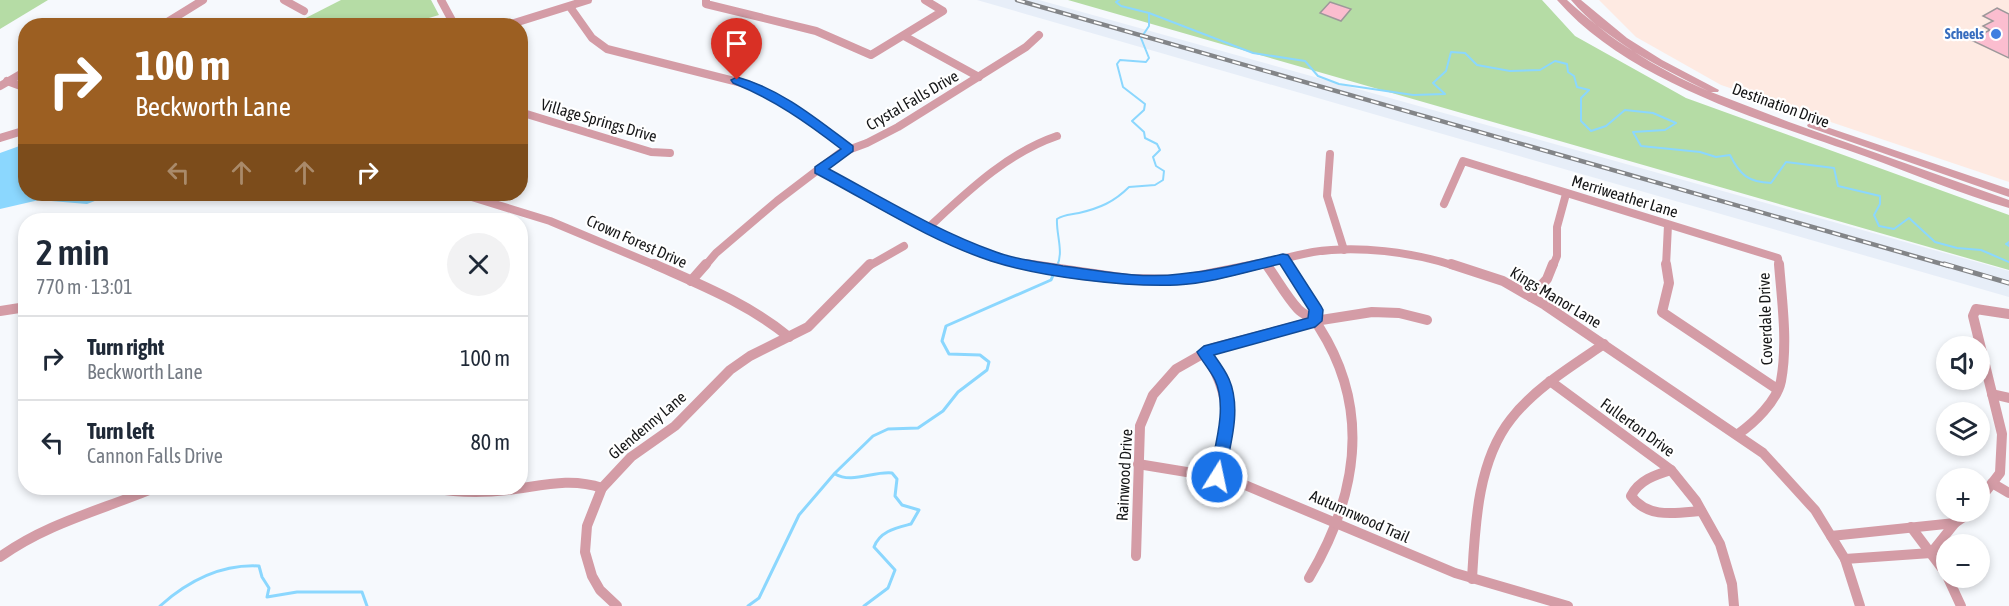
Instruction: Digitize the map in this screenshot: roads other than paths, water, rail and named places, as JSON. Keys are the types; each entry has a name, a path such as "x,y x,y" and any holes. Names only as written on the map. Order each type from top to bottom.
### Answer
{"street":[{"path":"174,18 203,0"},
{"path":"284,0 304,11"},
{"path":"441,0 451,18"},
{"path":"528,19 588,0"},
{"path":"705,1 714,6 816,31 871,55 943,11 925,0"},
{"name":"Destination Drive","path":"1562,0 1578,17 1631,57 1687,87 2009,204"},
{"name":"Destination Drive","path":"1576,0 1592,17 1622,40 1674,71 1723,94 2009,194"},
{"path":"570,7 592,38 607,49 750,85 782,101 849,149"},
{"name":"Crystal Falls Drive","path":"691,281 716,253 777,201 849,149 867,143 898,127 1029,45 1038,35"},
{"path":"904,36 979,77"},
{"path":"1610,42 1622,40"},
{"path":"4,84 18,76"},
{"name":"Village Springs Drive","path":"528,114 651,152 670,153"},
{"path":"0,138 18,132"},
{"path":"929,227 968,192 1021,154 1045,139 1058,136"},
{"path":"1330,154 1331,167 1327,189 1331,213 1344,250"},
{"name":"Merriweather Lane","path":"1444,204 1463,161 1778,258"},
{"name":"Kings Manor Lane","path":"820,170 962,245 1022,264 1109,277 1179,280 1314,252 1393,251 1440,261 1503,281 1605,344 1763,453 1815,510 1845,559 1860,606"},
{"path":"1532,297 1547,279 1557,256 1557,227 1566,194"},
{"name":"Crown Forest Drive","path":"489,201 555,221 748,306 767,318 789,338"},
{"path":"1668,225 1665,257 1669,283 1662,312 1778,389"},
{"name":"Glendenny Lane","path":"618,606 600,590 592,576 585,552 587,526 602,488 631,457 675,426 730,370 750,356 797,334 823,314 872,262 904,246"},
{"path":"1283,258 1316,310 1315,321"},
{"name":"Coverdale Drive","path":"1738,434 1759,419 1781,383 1784,329 1778,258"},
{"path":"1265,263 1301,312 1315,321 1339,365 1352,416 1353,468 1338,523 1308,578"},
{"path":"0,311 18,308"},
{"path":"1990,486 2000,473 2001,434 1973,316 1977,309 2009,314"},
{"name":"Rainwood Drive","path":"1136,556 1140,426 1153,395 1176,369 1204,352 1315,321 1372,312 1399,314 1427,320"},
{"path":"1472,579 1474,534 1494,448 1509,420 1550,381 1605,344"},
{"path":"1204,352 1222,379 1227,399 1226,422 1217,477"},
{"name":"Fullerton Drive","path":"1550,381 1671,470 1701,511 1720,544 1732,584 1734,606"},
{"path":"1992,394 2009,398"},
{"name":"Autumnwood Trail","path":"1138,464 1217,477 1275,496 1440,567 1472,579 1568,606"},
{"path":"1671,470 1645,479 1633,490 1631,496 1634,503 1656,513 1701,511"},
{"path":"528,487 584,481 602,488"},
{"path":"1992,483 2009,493"},
{"path":"0,558 29,537 64,521 139,495"},
{"path":"1831,536 1955,523"},
{"path":"1845,559 1931,552 1955,523"},
{"path":"1911,527 1936,559"},
{"path":"1953,588 1961,606"}],"water":[{"path":"18,147 18,201 35,201 0,209 0,153"},
{"path":"51,201 95,201 87,204"}],"waterway":[{"path":"1119,0 1116,2 1121,6 1149,13"},
{"path":"1057,266 1060,255 1057,219 1100,207 1118,197 1129,187 1155,185 1163,180 1164,171 1156,166 1153,157 1160,150 1157,144 1145,138 1144,132 1132,121 1144,110 1145,104 1123,87 1117,64 1120,60 1146,62 1149,58 1141,38 1149,26 1149,13"},
{"path":"1149,13 1253,53 1305,61 1318,76 1339,84 1413,95 1445,94 1433,83 1446,71 1451,52 1465,53 1477,65 1510,71 1540,70 1555,61 1567,64 1568,72 1574,76 1577,87 1589,90 1581,98 1581,121 1591,131 1606,126 1625,110 1653,113 1676,123 1665,130 1633,132 1641,146 1700,152 1716,157 1730,155 1737,168 1756,181 1771,183 1786,162 1834,168 1838,186 1880,196 1880,204 1874,215 1879,226 1894,229 1909,218 1935,242 1957,248 1981,250 2009,262"},
{"path":"2009,242 2006,244 2009,246"},
{"path":"748,606 759,598 799,515 835,473 873,436 888,429 918,428 943,411 958,392 987,370 989,362 980,355 949,354 942,341 946,326 1051,280 1058,264"},
{"path":"835,474 855,478 892,473 897,479 895,496 902,505 919,510 911,524 884,534 874,547 895,570 888,588 864,606"},
{"path":"160,606 182,589 206,576 218,571 245,566 259,566 262,577 269,588 267,597 297,592 362,592 367,606"}],"railway":[{"path":"1017,0 1949,266"},
{"path":"1944,264 2009,283"}],"place":[{"name":"Scheels","path":"1996,34"}]}
